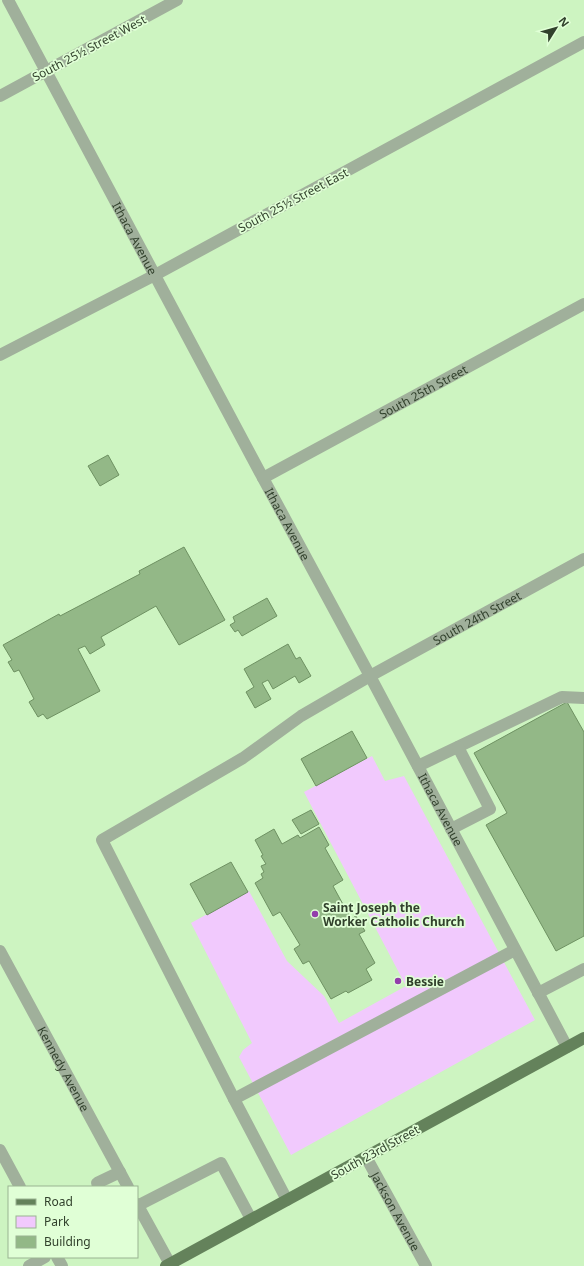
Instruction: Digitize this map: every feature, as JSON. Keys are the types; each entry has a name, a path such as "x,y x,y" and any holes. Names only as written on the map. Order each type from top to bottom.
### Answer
{"main road":[{"name":"South 23rd Street","path":"168,1265 584,1038"}],"street":[{"name":"Ithaca Avenue","path":"8,0 567,1047"},
{"name":"South 25½ Street West","path":"0,96 178,0"},
{"name":"South 25½ Street East","path":"0,355 155,274 584,42"},
{"name":"South 25th Street","path":"263,478 584,304"},
{"name":"South 24th Street","path":"234,1099 102,840 243,758 301,716 370,676 584,559"},
{"path":"418,766 562,697 584,698"},
{"path":"451,829 490,808 458,747"},
{"path":"287,1200 234,1099 515,950"},
{"name":"Kennedy Avenue","path":"0,951 127,1186"},
{"path":"538,993 584,969"},
{"path":"0,1150 19,1186"},
{"name":"Jackson Avenue","path":"366,1157 425,1266"},
{"path":"138,1204 221,1162 251,1219"},
{"path":"98,1186 97,1183 120,1172"},
{"path":"138,1207 168,1265"},
{"path":"29,1266 43,1258"}],"green space":[{"path":"372,756 385,781 404,776 535,1020 291,1155 239,1057 243,1050 252,1043 191,923 249,891 287,961 324,996 339,1023 406,986 304,792"}],"building":[{"path":"108,455 119,475 100,486 88,466"},
{"path":"184,547 225,620 179,645 156,606 101,637 105,645 90,654 85,646 78,649 100,691 47,719 43,714 38,717 29,702 34,699 19,670 14,672 8,662 12,660 3,645 59,614 60,616 140,574 139,571"},
{"path":"267,598 277,616 242,636 238,630 235,632 230,625 235,622 233,617"},
{"path":"288,644 296,659 300,657 311,676 299,683 295,676 273,689 268,680 262,683 271,699 255,708 246,692 254,687 244,669"},
{"path":"567,702 584,732 584,936 556,951 486,825 507,813 474,753"},
{"path":"352,731 367,758 316,786 301,759"},
{"path":"311,810 319,824 301,834 292,820"},
{"name":"Saint Joseph the Worker Catholic Church","path":"319,827 329,845 325,848 343,880 333,886 351,919 356,916 365,931 359,934 375,963 366,969 372,980 348,993 346,991 331,999 309,961 303,964 294,949 300,945 280,912 273,916 255,883 263,878 261,874 264,872 261,866 266,864 261,856 263,855 255,840 274,829 282,844 298,835 300,838"},
{"path":"231,862 248,892 207,915 190,884"}],"place":[{"name":"Saint Joseph the Worker Catholic Church","path":"315,914"},
{"name":"Bessie","path":"398,981"}]}
